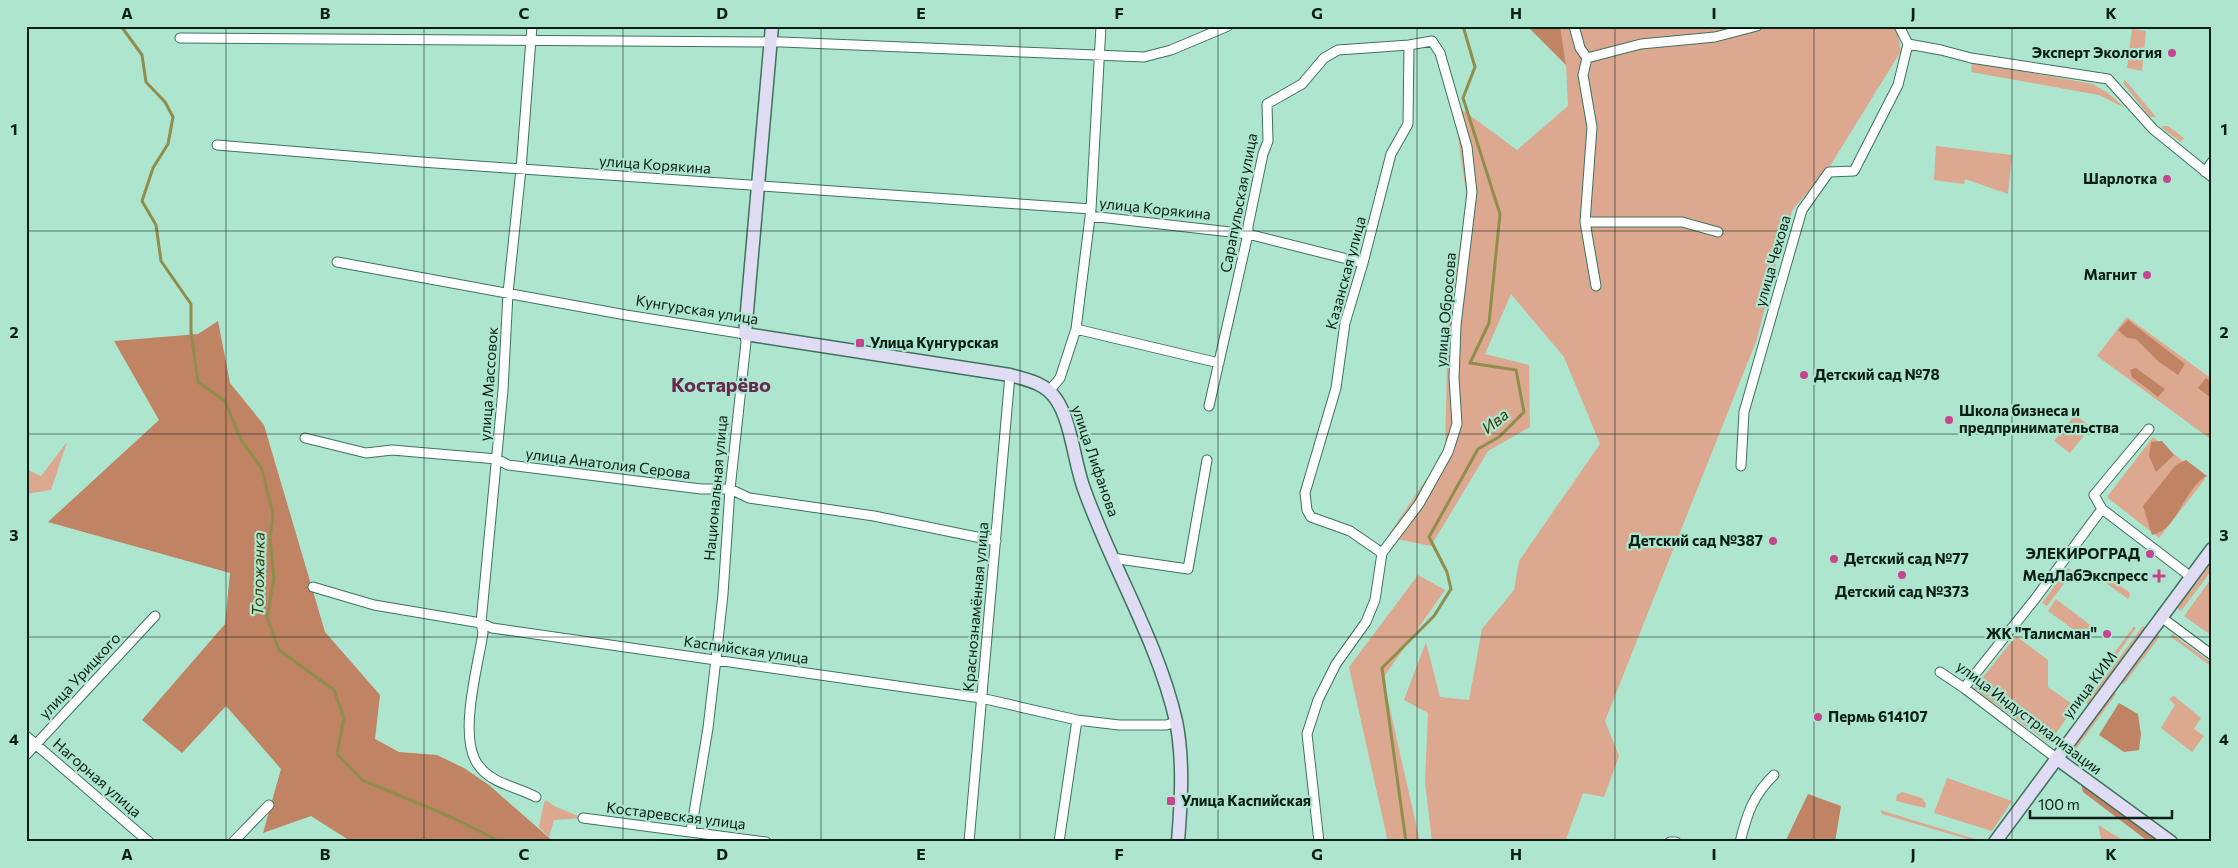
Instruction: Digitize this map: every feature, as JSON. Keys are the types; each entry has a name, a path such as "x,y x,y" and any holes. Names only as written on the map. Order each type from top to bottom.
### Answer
{"street":[{"name":"улица Массовок","path":"532,26 521,169 508,293 497,460 480,623 483,633 469,719 469,742 478,766 497,781 536,798"},
{"name":"Национальная улица","path":"691,831 708,728 723,594 730,489 746,342 745,334 772,26"},
{"path":"1049,391 1060,378 1076,329 1090,213 1101,26"},
{"path":"180,38 531,39 771,43 1144,57 1171,50 1228,26"},
{"path":"1574,26 1580,48 1587,58 1583,75 1592,127 1585,222 1596,286"},
{"path":"1587,58 1641,44 1715,37 1757,26"},
{"path":"1899,26 1908,44 1971,58 2108,79 2153,129 2208,174 2212,162"},
{"name":"улица Обросова","path":"1319,842 1307,734 1318,700 1336,664 1366,622 1375,600 1382,553 1419,504 1448,452 1457,424 1454,378 1456,326 1472,192 1467,147 1440,53 1432,41 1409,45"},
{"name":"улица Чехова","path":"1741,466 1744,412 1802,210 1829,172 1854,170 1898,85 1908,44"},
{"name":"Сарапульская улица","path":"1209,406 1248,234 1262,154 1268,141 1267,104 1302,84 1324,58 1338,50 1409,45"},
{"name":"Казанская улица","path":"1382,553 1350,531 1311,517 1306,510 1305,493 1336,388 1345,323 1363,263 1391,154 1408,124 1409,45"},
{"name":"улица Корякина","path":"217,145 1090,213 1248,234 1363,263"},
{"path":"1585,222 1682,222 1718,232"},
{"name":"Кунгурская улица","path":"337,262 626,315 1010,375 1037,383 1049,391"},
{"path":"1076,329 1219,363"},
{"name":"Краснознамённая улица","path":"969,842 1010,375"},
{"name":"улица Лифанова","path":"1049,391 1062,411 1083,486 1164,680 1176,722 1181,780 1178,842"},
{"path":"2150,429 2094,495 2102,509 2191,577"},
{"name":"улица Анатолия Серова","path":"305,438 366,453 392,450 497,460 508,465 701,489 730,489 749,498 874,516 996,541"},
{"path":"1112,558 1188,569 1207,460"},
{"path":"1964,688 2036,599 2102,509"},
{"name":"улица КИМ","path":"1995,842 2212,549"},
{"name":"Каспийская улица","path":"313,587 374,606 480,623 492,628 981,698 1077,720 1119,725 1166,725 1176,722"},
{"name":"улица Урицкого","path":"26,755 155,616"},
{"path":"2161,617 2212,655"},
{"name":"улица Индустриализации","path":"1940,672 2171,842"},
{"path":"1059,842 1077,720"},
{"name":"Нагорная улица","path":"26,736 149,842"},
{"path":"1740,842 1747,814 1761,788 1774,775"},
{"path":"233,842 269,806"},
{"name":"Костаревская улица","path":"583,818 766,842"},
{"path":"1670,842 1676,842"}],"shaded area":[{"path":"1527,26 1560,26 1566,65"},
{"path":"1560,26 1896,26 1901,51 1830,166 1793,209 1779,252 1757,339 1605,721 1619,756 1604,797 1583,793 1565,842 1432,842 1425,782 1428,713 1404,700 1426,642 1440,697 1469,700 1482,629 1514,590 1519,561 1600,444 1564,357 1511,294 1485,354 1529,365 1530,427 1488,451 1431,546 1387,537 1445,452 1448,324 1467,199 1453,103 1517,150 1568,106 1566,65"},
{"path":"2132,29 2146,31 2142,71 2127,68"},
{"path":"1972,62 2093,84 2108,93 2125,108 2099,95 1971,72"},
{"path":"2125,80 2156,117 2150,117 2123,83"},
{"path":"2163,126 2168,126 2184,138 2181,142 2162,128"},
{"path":"1936,146 2012,155 2008,194 1965,179 1964,184 1934,180"},
{"path":"2127,317 2212,379 2212,440 2097,356"},
{"path":"2128,320 2185,364 2178,375 2159,362 2136,339 2127,338 2118,330"},
{"path":"218,321 230,383 264,425 325,632 380,695 375,739 399,752 437,755 464,768 489,785 554,842 352,842 311,816 263,833 281,769 226,706 182,753 142,720 225,624 230,573 48,522 159,420 114,341 198,334"},
{"path":"2136,368 2165,389 2158,397 2132,377 2130,370"},
{"path":"2206,378 2212,383 2212,399 2198,388"},
{"path":"2075,415 2091,427 2070,453 2054,441"},
{"path":"2153,437 2205,479 2159,538 2107,497"},
{"path":"2162,441 2174,455 2156,472 2149,456 2151,442"},
{"path":"67,442 51,490 26,494 26,469 41,476"},
{"path":"2186,460 2207,476 2194,487 2174,519 2161,531 2152,535 2143,506 2176,465"},
{"path":"2212,562 2212,570 2181,611 2177,608"},
{"path":"2068,568 2073,572 2047,606 2042,603"},
{"path":"2100,571 2129,592 2130,596 2128,599 2095,575"},
{"path":"1418,575 1445,590 1383,678 1420,842 1388,842 1349,667"},
{"path":"2212,580 2212,636 2184,616"},
{"path":"2056,599 2093,627 2085,638 2048,611"},
{"path":"2134,626 2136,628 2082,703 2079,701"},
{"path":"2143,626 2146,628 2089,705 2086,703"},
{"path":"2172,634 2212,663 2212,667 2170,636"},
{"path":"2158,635 2160,636 2124,684 2121,683"},
{"path":"2016,636 2048,660 2048,687 2075,706 2049,743 1974,688"},
{"path":"2113,692 2116,694 2076,749 2073,747"},
{"path":"2174,696 2201,718 2194,729 2204,736 2192,752 2161,728 2175,705 2169,699"},
{"path":"2119,703 2138,714 2141,734 2139,750 2124,752 2099,735"},
{"path":"1947,778 2012,801 1992,831 1934,813"},
{"path":"2081,784 2161,842 2149,842 2083,792"},
{"path":"1902,792 1922,798 1926,804 1925,808 1896,801 1897,795"},
{"path":"1808,794 1841,806 1835,842 1785,842"},
{"path":"547,801 556,807 583,818 554,820 549,837 539,827 544,802"},
{"path":"1880,810 1975,839 1974,841 1882,814"},
{"path":"2098,825 2126,842 2102,842"}],"waterway":[{"name":"Толожанка","path":"121,26 142,55 146,82 165,102 173,117 168,144 153,168 142,201 156,225 161,261 191,304 191,332 198,382 225,401 241,440 262,469 273,514 270,538 274,579 267,617 279,650 334,690 344,718 337,754 362,780 451,817 501,842"},
{"name":"Ива","path":"1406,842 1382,668 1434,616 1451,589 1447,572 1429,537 1478,449 1499,437 1524,412 1516,370 1470,363 1489,323 1500,214 1463,98 1475,67 1463,26"}],"place":[{"name":"Эксперт Экология","path":"2172,53"},
{"name":"Шарлотка","path":"2167,179"},
{"name":"Магнит","path":"2147,275"},
{"name":"Улица Кунгурская","path":"860,343"},
{"name":"Детский сад №78","path":"1804,375"},
{"name":"Школа бизнеса и предпринимательства","path":"1949,420"},
{"name":"Детский сад №387","path":"1773,541"},
{"name":"ЭЛЕКИРОГРАД","path":"2150,554"},
{"name":"Детский сад №77","path":"1834,559"},
{"name":"Детский сад №373","path":"1902,575"},
{"name":"МедЛабЭкспресс","path":"2159,576"},
{"name":"ЖК \"Талисман\"","path":"2107,634"},
{"name":"Пермь 614107","path":"1818,717"},
{"name":"Улица Каспийская","path":"1171,801"}],"district":[{"name":"Костарёво","path":"721,385"}]}
